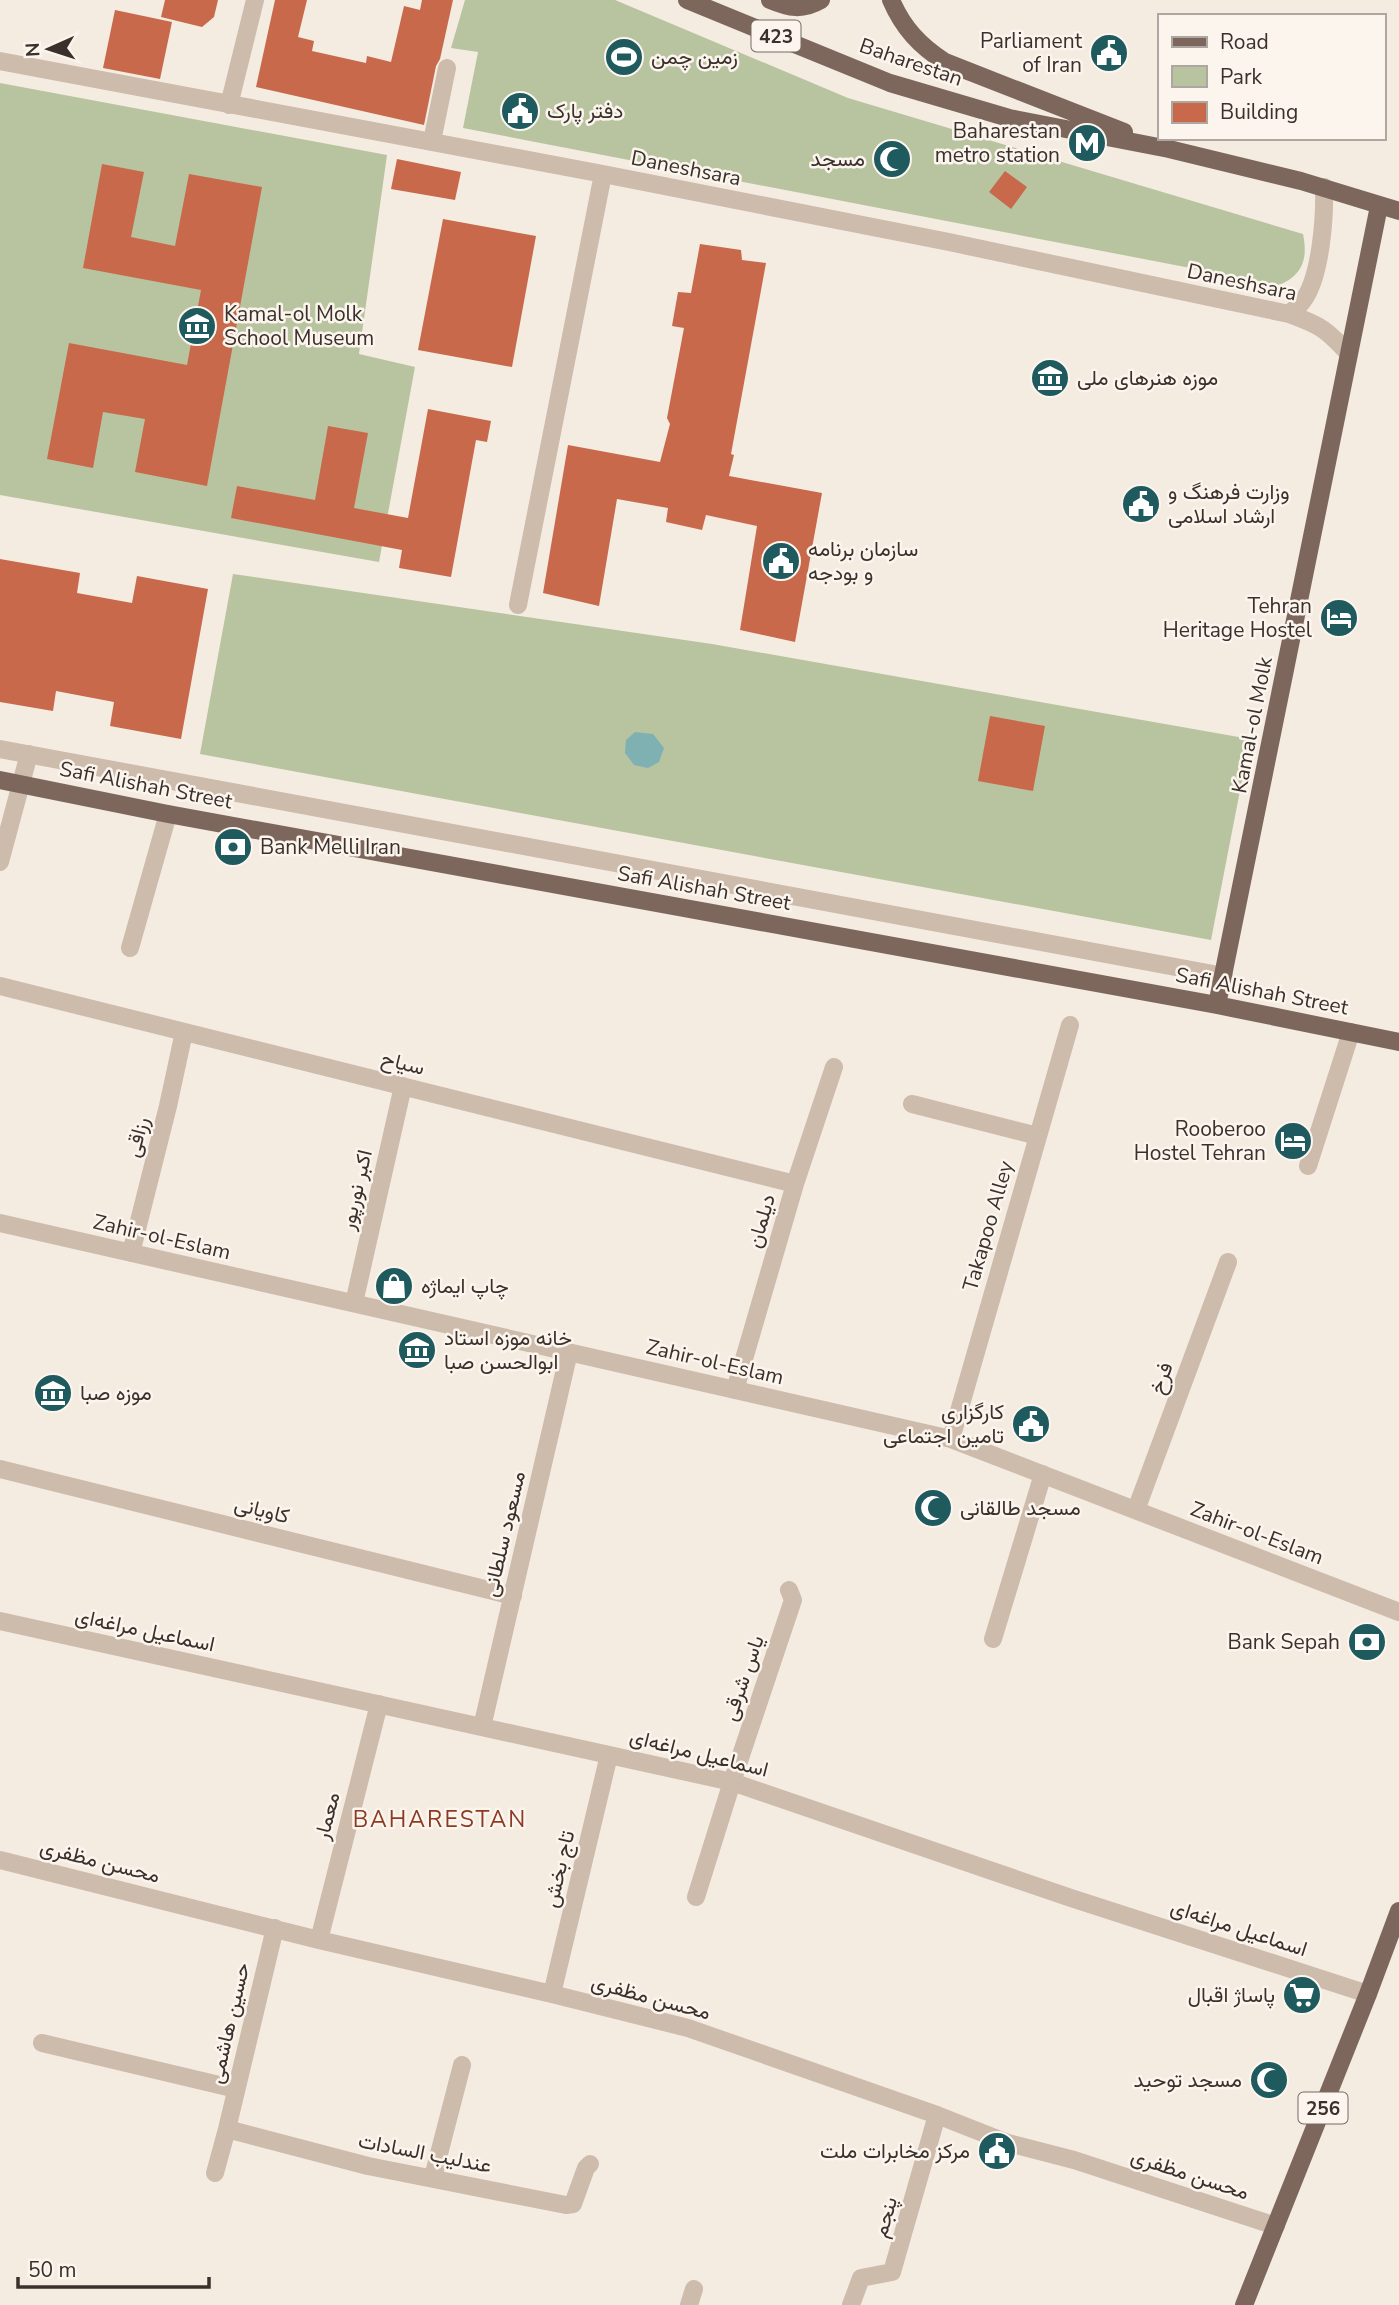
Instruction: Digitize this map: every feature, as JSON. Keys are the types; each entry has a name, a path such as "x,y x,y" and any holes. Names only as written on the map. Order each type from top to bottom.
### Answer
{"main road":[{"name":"Baharestan","path":"687,0 890,83 1009,118 1169,149 1324,187 1399,211"},
{"name":"423","path":"770,0 797,9 821,0"},
{"name":"Baharestan","path":"891,0 913,37 945,62 1169,149"},
{"name":"Kamal-ol Molk","path":"1217,1005 1379,206"},
{"name":"Safi Alishah Street","path":"0,780 168,814 1217,1005 1399,1042"},
{"name":"256","path":"1244,2305 1399,1911"}],"street":[{"path":"229,105 255,0"},
{"name":"Daneshsara","path":"0,61 603,174 949,242 1289,314 1317,324 1331,334 1349,354"},
{"path":"432,141 447,68"},
{"path":"518,605 603,174"},
{"path":"1289,314 1302,303 1310,289 1323,234 1324,187"},
{"name":"Safi Alishah Street","path":"0,749 1224,976"},
{"path":"0,862 29,754"},
{"path":"130,948 168,814"},
{"name":"سیاح","path":"0,986 795,1184"},
{"name":"Takapoo Alley","path":"951,1439 1070,1025"},
{"name":"رزاقی","path":"131,1253 169,1106 184,1032"},
{"path":"1308,1167 1351,1032"},
{"name":"دیلمان","path":"735,1390 795,1184 834,1067"},
{"name":"اکبر نورپور","path":"354,1303 403,1086"},
{"path":"912,1104 1038,1136"},
{"name":"Zahir-ol-Eslam","path":"0,1223 951,1439 1399,1612"},
{"name":"فرخ","path":"1136,1510 1228,1262"},
{"name":"مسعود سلطانی","path":"482,1727 569,1352"},
{"name":"کاویانی","path":"0,1469 513,1595"},
{"path":"993,1639 1043,1474"},
{"name":"یاس شرقی","path":"696,1897 793,1600 789,1590"},
{"name":"اسماعیل مراغه‌ای","path":"0,1621 732,1782 1071,1898 1368,1994"},
{"name":"معمار","path":"319,1940 379,1704"},
{"name":"تاج بخش","path":"552,1994 609,1755"},
{"name":"محسن مظفری","path":"0,1860 688,2028 937,2115 1008,2143 1074,2160 1276,2226"},
{"name":"حسین هاشمی","path":"215,2173 275,1928"},
{"path":"41,2043 236,2089"},
{"path":"433,2177 462,2065"},
{"name":"پنجم","path":"851,2305 861,2278 892,2272 937,2115"},
{"name":"عندلیب السادات","path":"227,2129 368,2166 566,2205 573,2204 586,2168 590,2164"}],"green space":[{"path":"465,0 615,0 848,98 1303,234 1305,251 1302,265 1294,276 1279,285 463,128 478,52 451,48"},
{"path":"0,83 387,155 359,354 415,367 379,562 0,495"},
{"path":"233,574 712,644 1250,739 1211,940 200,754"}],"water":[{"path":"635,732 653,734 664,748 659,762 648,768 634,765 625,753 626,740"}],"building":[{"path":"165,0 218,0 214,17 202,27 161,17"},
{"path":"275,0 307,0 298,37 314,41 312,51 366,63 367,56 391,62 404,6 420,10 422,0 453,0 424,125 256,87"},
{"path":"115,10 172,22 160,79 103,68"},
{"path":"397,159 461,172 455,200 391,189"},
{"path":"102,164 144,172 131,237 175,246 189,174 262,187 207,486 135,472 145,419 103,412 93,468 47,459 69,343 187,365 201,290 83,268"},
{"path":"1005,171 1027,187 1011,209 989,192"},
{"path":"443,219 536,236 512,367 418,350"},
{"name":"سازمان برنامه و بودجه","path":"700,244 741,250 742,260 766,263 729,476 822,493 795,642 740,630 757,526 706,515 702,530 666,522 668,508 617,499 599,606 543,593 568,445 660,462 670,424 667,418 684,328 672,326 678,292 691,293"},
{"path":"428,409 491,421 487,442 476,440 451,577 399,568 402,550 231,518 237,486 315,500 328,426 368,433 354,508 408,518"},
{"path":"0,559 80,573 77,593 132,603 137,576 208,589 181,739 110,726 114,702 56,691 53,711 0,702"},
{"path":"990,716 1045,726 1033,791 978,781"}],"place":[{"name":"Parliament of Iran","path":"1109,53"},
{"name":"زمین چمن","path":"624,57"},
{"name":"دفتر پارک","path":"520,111"},
{"name":"Baharestan metro station","path":"1087,143"},
{"name":"مسجد","path":"892,159"},
{"name":"Kamal-ol Molk School Museum","path":"197,326"},
{"name":"موزه هنرهای ملی","path":"1050,378"},
{"name":"وزارت فرهنگ و ارشاد اسلامی","path":"1141,504"},
{"name":"سازمان برنامه و بودجه","path":"781,561"},
{"name":"Tehran Heritage Hostel","path":"1339,618"},
{"name":"Bank Melli Iran","path":"233,847"},
{"name":"Rooberoo Hostel Tehran","path":"1293,1141"},
{"name":"چاپ ایماژه","path":"394,1286"},
{"name":"خانه موزه استاد ابوالحسن صبا","path":"417,1350"},
{"name":"موزه صبا","path":"53,1393"},
{"name":"کارگزاری تامین اجتماعی","path":"1031,1424"},
{"name":"مسجد طالقانی","path":"933,1508"},
{"name":"Bank Sepah","path":"1367,1642"},
{"name":"پاساژ اقبال","path":"1302,1995"},
{"name":"مسجد توحید","path":"1269,2080"},
{"name":"مرکز مخابرات ملت","path":"997,2151"}],"district":[{"name":"BAHARESTAN","path":"440,1819"}]}
